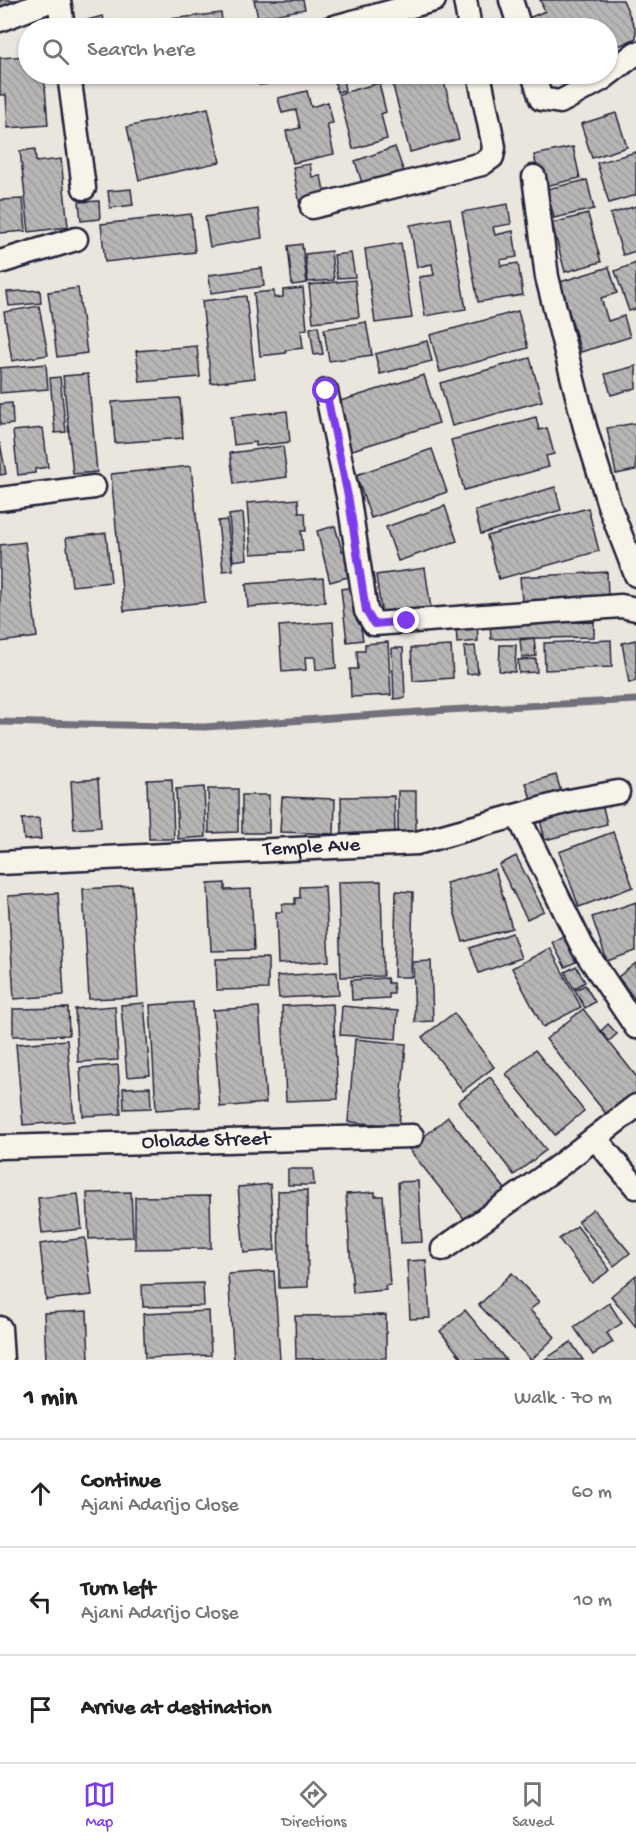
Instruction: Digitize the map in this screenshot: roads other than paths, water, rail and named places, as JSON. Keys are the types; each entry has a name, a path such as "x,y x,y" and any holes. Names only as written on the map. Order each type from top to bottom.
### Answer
{"street":[{"path":"0,20 51,0"},
{"path":"59,0 62,18"},
{"path":"367,18 434,0"},
{"path":"465,0 468,18"},
{"path":"511,0 517,18"},
{"path":"618,67 636,53"},
{"path":"70,84 84,188"},
{"path":"312,207 482,164 492,157 494,147 481,84"},
{"path":"536,84 541,99 560,102 593,84"},
{"path":"534,177 547,277 585,428 609,505 636,575"},
{"path":"0,262 76,239"},
{"path":"326,391 349,501 366,611 374,624 621,606 636,609"},
{"path":"0,499 94,487"},
{"name":"Temple Ave","path":"0,863 417,843 569,801 618,792"},
{"path":"518,816 583,948 636,1027"},
{"path":"443,1249 636,1106"},
{"name":"Ololade Street","path":"0,1147 412,1136"},
{"path":"595,1138 636,1187"},
{"path":"0,1328 2,1360"}],"waterway":[{"path":"0,722 204,727 447,710 636,700"}]}
